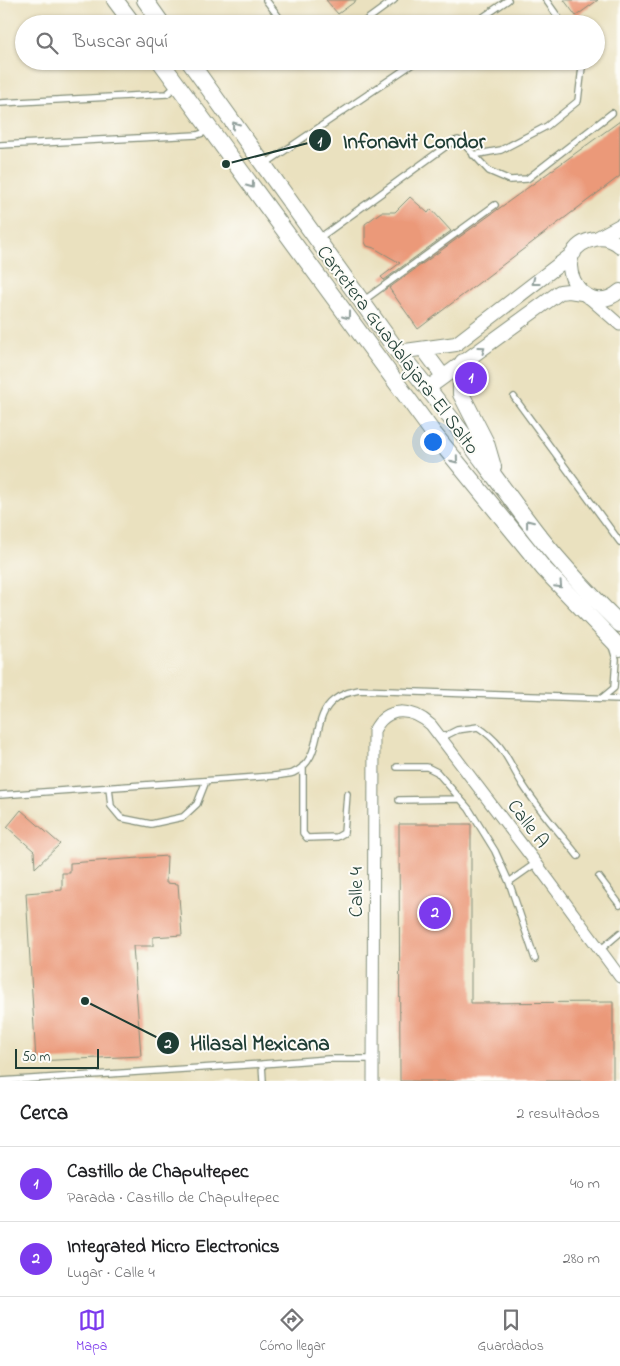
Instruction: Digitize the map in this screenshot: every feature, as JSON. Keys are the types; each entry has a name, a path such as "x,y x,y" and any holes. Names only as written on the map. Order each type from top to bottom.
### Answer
{"main road":[{"path":"115,0 126,15"},
{"path":"145,0 156,15"},
{"name":"Carretera Guadalajara-El Salto","path":"167,70 434,434 544,569 615,644"},
{"name":"Carretera Guadalajara-El Salto","path":"195,70 361,302 495,476 526,520 555,555 620,624"},
{"path":"463,362 460,378 461,394 486,443 495,476"}],"street":[{"path":"598,238 620,226"},
{"path":"620,246 608,239 588,240 580,245 570,262 572,281 620,325"},
{"path":"398,352 456,344 574,253"},
{"path":"428,388 560,292 569,291 596,298 607,298 620,291"},
{"path":"423,349 444,376"},
{"name":"Calle A","path":"394,713 414,714 423,718 431,725 536,862 620,977"},
{"name":"Calle 4","path":"373,1081 374,731 378,723 386,716 394,713"}],"lane":[{"path":"266,0 277,15"},
{"path":"373,15 394,0"},
{"path":"486,15 508,0"},
{"path":"546,0 557,15"},
{"path":"264,166 283,151 404,70"},
{"path":"473,154 501,150 547,126 578,101 582,70"},
{"path":"0,103 167,94 177,84"},
{"path":"317,240 452,142 458,140 463,143 488,171 510,180 527,179 612,113"},
{"path":"0,145 197,135 211,130"},
{"path":"361,302 495,205"},
{"path":"514,397 620,542"},
{"path":"602,698 614,688 615,644"},
{"path":"0,795 273,776 292,773 306,763 314,751 317,732 323,715 332,701 343,694 359,690 620,699"},
{"path":"441,738 457,730 478,727 492,736 503,749 523,786 578,856"},
{"path":"302,766 302,833 307,838 337,837 344,833 347,794"},
{"path":"397,767 426,767 437,772 469,810 495,851 509,882 535,959"},
{"path":"109,788 111,806 121,818 151,824 183,817 197,804 206,781"},
{"path":"398,800 459,799"},
{"path":"509,882 536,862"},
{"path":"600,877 620,905"},
{"path":"600,950 620,933"},
{"path":"0,1081 328,1059 373,1058"},
{"path":"262,1064 263,1081"}],"building":[{"path":"326,0 357,0 338,14"},
{"path":"564,0 598,0 577,15 575,15"},
{"path":"620,121 620,176 418,329 389,288"},
{"path":"410,197 428,213 431,209 451,231 384,280 381,277 400,263 367,246 365,242 365,224 381,212 395,212"},
{"path":"21,810 60,844 35,868 34,851 7,827"},
{"path":"399,824 471,824 471,1003 613,1002 613,1081 400,1081"},
{"path":"167,856 166,883 178,884 182,935 153,937 153,946 133,946 141,1056 36,1061 26,893 62,890 62,873 70,873 70,863"}],"place":[{"name":"Infonavit Condor","path":"226,164"},
{"name":"Castillo de Chapultepec","path":"471,378"},
{"name":"Integrated Micro Electronics","path":"435,913"},
{"name":"Hilasal Mexicana","path":"85,1001"}]}
